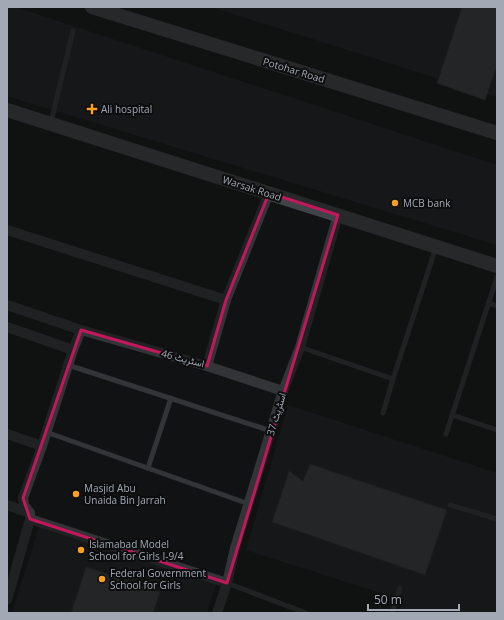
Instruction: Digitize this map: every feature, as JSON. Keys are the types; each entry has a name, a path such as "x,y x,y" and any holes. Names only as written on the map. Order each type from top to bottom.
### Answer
{"street":[{"name":"Potohar Road","path":"92,7 497,133"},
{"name":"Warsak Road","path":"7,110 497,266"},
{"name":"اسٹریٹ 46","path":"7,305 81,330 207,366 226,300 270,193"},
{"name":"اسٹریٹ 37","path":"217,613 227,583 235,548 283,391 300,347 338,215"},
{"path":"7,230 226,300"},
{"path":"7,327 73,350"},
{"path":"7,600 30,516 24,505 23,498 81,330"},
{"path":"207,366 283,391"},
{"path":"7,434 42,446"},
{"path":"7,505 30,516 227,583"}],"lane":[{"path":"51,123 73,30"},
{"path":"383,413 437,246"},
{"path":"446,434 497,277"},
{"path":"489,303 497,306"},
{"path":"300,347 393,379"},
{"path":"68,365 271,431"},
{"path":"148,468 171,398"},
{"path":"452,415 497,430"},
{"path":"46,432 249,504"},
{"path":"450,505 497,519"},
{"path":"227,583 306,613"},
{"path":"392,613 400,588"}],"highlighted area":[{"path":"269,193 338,215 227,583 30,519 23,498 81,330 207,366 226,300"}],"shaded area":[{"path":"7,7 15,7 497,165 497,245 7,96"},
{"path":"211,7 497,7 497,97"},
{"path":"288,405 497,473 497,613 399,613 403,600 246,550"},
{"name":"Islamabad Model School for Girls I-9/4","path":"41,521 217,580 207,613 12,613"}],"building":[{"path":"462,7 497,7 497,65 485,100 437,83"},
{"path":"310,464 447,510 425,575 272,522 289,471 303,481"},
{"name":"Federal Government School for Girls","path":"86,567 160,592 153,613 71,613"}],"place":[{"name":"Ali hospital","path":"92,109"},
{"name":"MCB bank","path":"395,203"},
{"name":"Masjid Abu Unaida Bin Jarrah","path":"76,494"},
{"name":"Islamabad Model School for Girls I-9/4","path":"81,550"},
{"name":"Federal Government School for Girls","path":"102,579"}]}
